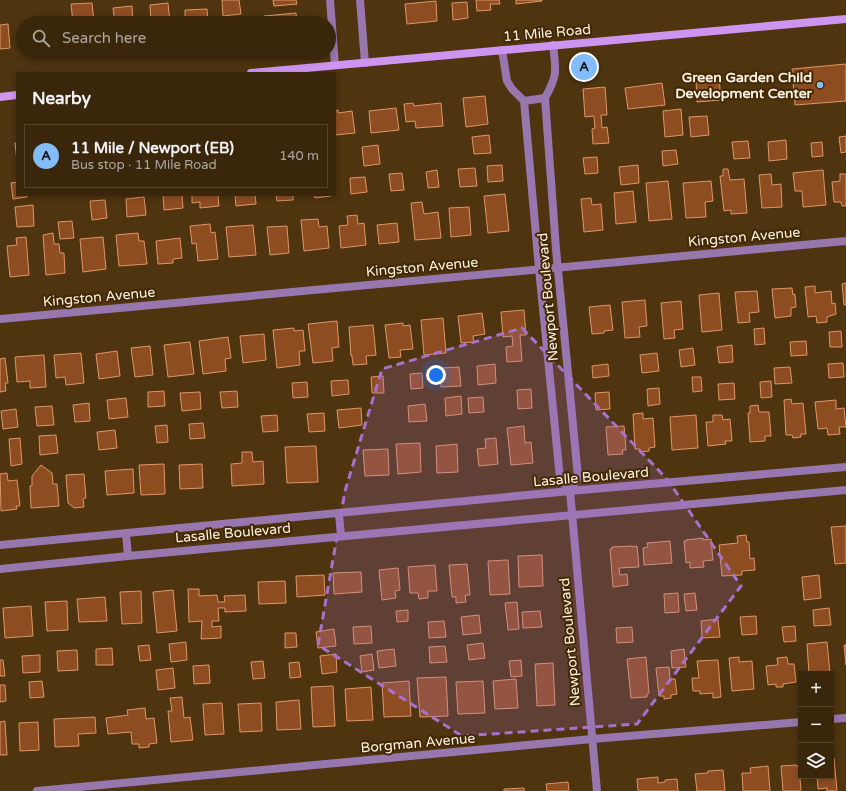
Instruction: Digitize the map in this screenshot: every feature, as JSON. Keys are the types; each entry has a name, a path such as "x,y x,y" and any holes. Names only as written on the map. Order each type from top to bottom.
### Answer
{"main road":[{"name":"11 Mile Road","path":"262,72 846,19"},
{"path":"0,97 16,95"}],"street":[{"path":"330,0 331,16"},
{"path":"360,0 365,63"},
{"path":"502,50 507,81 512,89 524,101 545,98 553,83 555,75 553,45"},
{"path":"335,60 335,65"},
{"name":"Newport Boulevard","path":"545,98 558,267 578,477 570,491"},
{"name":"Newport Boulevard","path":"524,101 560,478 570,491 597,791"},
{"name":"Kingston Avenue","path":"0,319 846,241"},
{"name":"Lasalle Boulevard","path":"0,545 570,491 846,467"},
{"name":"Lasalle Boulevard","path":"0,568 846,490"},
{"path":"339,514 341,536"},
{"path":"126,534 128,556"},
{"path":"834,719 846,718"},
{"name":"Borgman Avenue","path":"37,791 592,739 798,722"}],"highlighted area":[{"path":"522,328 667,479 741,586 637,724 462,736 318,645 345,491 382,369"}],"building":[{"path":"222,0 239,0 241,14 223,16"},
{"path":"273,0 296,0 297,4 274,6"},
{"path":"476,0 499,0 500,4 490,4 491,10 477,11"},
{"path":"516,0 542,0 542,1 516,4"},
{"path":"436,1 437,21 407,24 405,4"},
{"path":"467,2 468,18 453,20 452,3"},
{"path":"92,3 93,16 72,16 71,4"},
{"path":"168,3 169,16 151,16 150,5"},
{"path":"132,6 133,16 114,16 113,8"},
{"path":"207,9 208,16 185,16 185,10"},
{"path":"296,13 296,16 264,16"},
{"path":"8,24 10,48 0,49 0,25"},
{"name":"Green Garden Child Development Center","path":"846,64 846,101 795,105 792,69"},
{"path":"719,77 721,100 697,102 696,79"},
{"path":"662,83 665,105 628,109 625,88"},
{"path":"605,87 607,115 601,115 602,128 607,127 609,143 593,144 592,129 595,128 594,116 585,117 583,89"},
{"path":"485,96 488,124 466,127 463,98"},
{"path":"413,103 414,106 441,103 443,126 416,128 415,121 406,122 404,104"},
{"path":"396,108 399,130 371,133 369,111"},
{"path":"681,109 683,135 665,137 663,111"},
{"path":"338,110 338,113 352,111 355,133 336,135 336,111"},
{"path":"707,116 709,135 691,137 689,117"},
{"path":"489,135 491,153 474,154 472,137"},
{"path":"846,136 846,152 841,153 839,137"},
{"path":"786,140 787,159 769,161 768,142"},
{"path":"748,141 750,158 734,159 732,142"},
{"path":"822,142 823,156 812,157 811,143"},
{"path":"378,145 380,164 364,166 362,147"},
{"path":"676,150 678,164 663,166 662,151"},
{"path":"597,157 598,173 585,174 583,158"},
{"path":"502,165 503,181 488,182 487,166"},
{"path":"638,165 639,183 621,185 619,167"},
{"path":"475,168 477,186 460,187 458,169"},
{"path":"723,169 728,169 730,180 744,179 747,213 731,214 731,210 724,211 720,176 723,176"},
{"path":"437,170 439,187 428,188 426,172"},
{"path":"823,170 826,205 803,207 802,191 795,191 793,173"},
{"path":"402,173 404,190 391,191 389,174"},
{"path":"771,174 772,185 781,184 782,207 762,208 759,175"},
{"path":"840,174 846,174 846,206 842,206 841,202 834,202 832,182 840,181"},
{"path":"365,177 367,192 351,194 350,178"},
{"path":"668,181 672,219 649,221 646,183"},
{"path":"711,181 713,201 705,202 706,217 686,218 683,183"},
{"path":"16,182 16,196 27,197 13,199 11,183"},
{"path":"633,191 636,222 616,224 614,193"},
{"path":"505,194 509,231 488,233 484,196"},
{"path":"163,196 182,196 183,208 164,210"},
{"path":"192,196 218,196 219,206 200,208 200,202 192,203"},
{"path":"235,196 255,196 256,204 236,206"},
{"path":"276,196 293,196 293,200 277,201"},
{"path":"314,196 331,196 315,198"},
{"path":"144,197 146,215 127,217 126,199"},
{"path":"591,198 592,205 601,204 603,230 584,232 581,199"},
{"path":"105,200 107,218 92,220 90,201"},
{"path":"422,202 424,214 438,212 441,238 415,240 411,203"},
{"path":"33,205 34,226 17,227 15,207"},
{"path":"469,207 471,235 451,237 449,208"},
{"path":"357,215 358,224 364,223 366,245 341,248 339,226 348,225 347,216"},
{"path":"318,219 319,227 327,226 329,248 304,251 301,220"},
{"path":"72,221 74,238 60,239 58,222"},
{"path":"397,223 399,242 379,244 377,225"},
{"path":"210,224 211,233 215,232 218,259 198,261 196,243 192,244 190,226"},
{"path":"253,225 256,255 229,257 226,227"},
{"path":"287,226 289,253 270,255 267,227"},
{"path":"53,233 54,244 59,244 60,253 64,253 65,273 46,275 43,235"},
{"path":"138,233 139,241 144,241 147,264 119,266 116,235"},
{"path":"26,237 29,275 10,277 7,246 17,245 16,238"},
{"path":"103,237 106,269 83,272 80,239"},
{"path":"180,238 182,258 173,259 173,263 158,264 156,241"},
{"path":"846,283 846,305 844,305 842,284"},
{"path":"815,286 815,293 831,291 832,304 835,303 836,314 827,317 827,322 817,323 816,316 808,317 805,287"},
{"path":"792,288 793,295 795,294 796,307 791,308 791,316 775,318 772,289"},
{"path":"757,291 759,312 749,313 750,322 738,323 735,292"},
{"path":"719,293 722,330 702,332 699,295"},
{"path":"645,300 647,326 639,327 640,337 625,338 622,302"},
{"path":"681,301 683,329 674,330 675,338 664,339 661,303"},
{"path":"610,305 613,330 604,331 604,333 592,334 589,307"},
{"path":"524,310 526,335 520,335 522,361 507,362 506,347 513,346 512,336 503,337 501,312"},
{"path":"482,313 485,334 473,336 474,342 461,343 458,316"},
{"path":"443,318 446,353 424,355 421,320"},
{"path":"337,321 339,347 332,348 333,361 313,363 308,324"},
{"path":"403,323 403,326 410,325 413,349 400,350 401,357 389,358 385,325"},
{"path":"373,325 376,355 366,356 367,364 353,365 349,327"},
{"path":"294,328 294,331 303,330 305,351 299,351 300,365 277,368 273,330"},
{"path":"764,328 765,344 755,345 754,329"},
{"path":"841,331 842,347 830,347 829,332"},
{"path":"264,334 266,360 243,363 240,336"},
{"path":"228,337 231,358 225,359 226,371 203,374 199,341"},
{"path":"806,341 807,355 791,356 790,342"},
{"path":"190,342 194,374 168,377 164,345"},
{"path":"732,345 733,362 719,363 717,347"},
{"path":"150,346 153,375 135,377 131,348"},
{"path":"693,348 695,365 681,367 679,350"},
{"path":"117,351 120,376 99,379 96,354"},
{"path":"81,353 84,383 66,385 65,377 56,378 54,355"},
{"path":"657,353 659,371 642,373 640,355"},
{"path":"44,355 46,387 30,388 30,381 17,382 15,357"},
{"path":"5,358 8,383 5,383 6,391 0,392 0,359"},
{"path":"843,363 844,377 829,378 828,364"},
{"path":"495,364 496,383 478,385 477,366"},
{"path":"608,364 609,376 593,378 592,366"},
{"path":"459,367 461,386 441,387 440,368"},
{"path":"790,367 792,383 775,384 774,368"},
{"path":"422,373 423,388 411,389 410,374"},
{"path":"383,376 384,393 372,393 371,377"},
{"path":"692,377 701,377 702,391 693,392"},
{"path":"348,380 349,394 332,396 331,381"},
{"path":"771,381 772,397 761,398 760,382"},
{"path":"307,382 308,397 293,398 292,383"},
{"path":"734,383 735,399 719,400 718,384"},
{"path":"659,388 660,404 648,406 647,389"},
{"path":"531,389 532,408 518,409 517,390"},
{"path":"164,391 165,406 148,407 148,392"},
{"path":"237,391 238,407 222,408 220,392"},
{"path":"200,392 201,409 182,411 180,393"},
{"path":"609,392 610,409 596,410 595,393"},
{"path":"461,396 462,414 446,416 445,398"},
{"path":"483,397 484,412 469,413 468,398"},
{"path":"126,398 128,417 109,419 107,400"},
{"path":"791,399 792,404 803,403 806,434 801,434 801,437 793,438 792,435 786,435 784,400"},
{"path":"836,400 836,409 844,408 846,427 839,427 840,434 828,435 827,428 818,429 815,402"},
{"path":"89,403 90,421 75,422 73,405"},
{"path":"425,404 427,421 409,422 408,406"},
{"path":"758,405 759,412 769,412 771,436 765,436 765,441 750,442 748,413 750,413 750,406"},
{"path":"52,406 54,425 37,426 35,407"},
{"path":"361,408 362,425 339,428 337,410"},
{"path":"16,409 18,427 3,429 1,411"},
{"path":"324,413 325,431 309,432 307,414"},
{"path":"643,413 643,419 653,418 655,447 649,448 649,451 641,452 640,449 635,449 633,414"},
{"path":"277,415 278,431 263,432 261,416"},
{"path":"696,415 698,448 672,450 670,417"},
{"path":"713,415 722,415 723,420 730,419 732,441 725,441 726,444 708,446 706,422 713,422"},
{"path":"203,423 205,438 190,439 189,424"},
{"path":"167,425 168,442 157,443 155,426"},
{"path":"524,426 525,443 531,442 533,463 511,465 507,428"},
{"path":"624,426 626,450 622,450 623,454 608,455 606,427"},
{"path":"115,430 117,448 99,450 97,432"},
{"path":"56,435 58,453 40,455 39,436"},
{"path":"20,438 22,464 11,466 9,439"},
{"path":"496,438 498,464 479,466 477,449 486,448 485,439"},
{"path":"420,443 421,472 398,474 396,444"},
{"path":"457,444 458,472 437,473 436,446"},
{"path":"316,446 318,482 287,483 285,447"},
{"path":"388,449 389,475 365,476 363,450"},
{"path":"242,452 252,452 253,462 263,461 264,484 232,486 231,464 242,463"},
{"path":"164,464 165,494 141,495 139,465"},
{"path":"202,464 203,488 180,489 179,465"},
{"path":"41,465 52,473 53,484 57,484 59,506 31,508 30,486 32,486 32,476"},
{"path":"133,469 134,493 107,495 105,471"},
{"path":"7,473 8,481 17,480 20,506 16,506 17,509 1,511 0,474"},
{"path":"84,474 86,498 83,499 84,507 74,508 68,503 66,475"},
{"path":"846,526 846,563 835,564 831,527"},
{"path":"746,535 747,542 749,542 750,559 754,558 755,570 742,571 742,575 722,576 719,545 738,543 737,536"},
{"path":"703,538 703,540 711,539 713,560 703,561 704,567 690,568 690,562 686,563 684,541"},
{"path":"670,541 672,563 644,565 643,548 648,547 647,543"},
{"path":"637,546 639,567 619,568 620,575 627,574 628,585 613,587 610,549 612,549 612,547"},
{"path":"542,555 543,586 519,587 518,556"},
{"path":"508,560 510,594 490,595 488,561"},
{"path":"467,564 470,595 465,595 466,602 456,603 456,597 452,597 449,565"},
{"path":"435,565 437,591 428,591 428,598 419,599 418,593 410,593 408,567"},
{"path":"398,568 400,590 395,591 396,598 382,600 379,570"},
{"path":"361,572 362,592 334,594 333,573"},
{"path":"324,575 325,595 297,597 296,576"},
{"path":"819,575 821,598 804,600 802,577"},
{"path":"285,581 286,603 259,604 258,582"},
{"path":"188,589 199,589 199,596 217,595 218,602 225,602 224,596 245,595 246,611 225,612 225,608 218,608 219,621 212,621 212,627 221,626 221,638 201,639 202,621 189,622"},
{"path":"173,590 177,631 157,633 153,592"},
{"path":"141,591 142,623 122,624 120,592"},
{"path":"678,593 679,612 665,613 664,594"},
{"path":"695,593 697,610 686,611 684,594"},
{"path":"105,597 107,621 79,622 77,599"},
{"path":"67,601 68,630 47,631 45,602"},
{"path":"517,602 519,629 508,630 505,603"},
{"path":"31,606 33,636 5,638 3,608"},
{"path":"829,608 831,625 814,626 813,610"},
{"path":"408,610 408,621 397,622 396,611"},
{"path":"540,611 542,627 523,628 522,612"},
{"path":"479,615 481,633 463,635 461,617"},
{"path":"756,616 757,634 742,635 740,617"},
{"path":"718,619 720,637 702,638 701,621"},
{"path":"444,621 446,637 429,638 428,622"},
{"path":"371,626 372,643 354,644 353,627"},
{"path":"795,626 796,641 784,642 782,627"},
{"path":"632,627 633,642 617,643 616,628"},
{"path":"334,629 336,646 318,648 316,632"},
{"path":"285,633 296,633 297,647 285,648"},
{"path":"186,642 187,660 171,662 169,644"},
{"path":"827,642 830,671 809,671 807,644"},
{"path":"483,643 485,658 469,660 467,645"},
{"path":"149,645 151,660 140,661 138,646"},
{"path":"844,645 846,645 846,665"},
{"path":"445,646 447,662 430,663 429,647"},
{"path":"112,648 113,665 96,665 96,649"},
{"path":"394,649 396,666 379,668 377,651"},
{"path":"684,649 686,667 672,668 671,651"},
{"path":"77,650 78,670 58,671 57,651"},
{"path":"336,654 337,672 322,674 320,656"},
{"path":"372,654 374,670 362,672 360,656"},
{"path":"40,655 40,672 23,673 22,656"},
{"path":"646,657 649,693 647,694 647,697 631,698 627,659"},
{"path":"739,657 739,662 752,661 754,689 732,691 729,658"},
{"path":"787,657 788,664 794,664 796,682 783,684 783,687 776,687 776,684 768,685 766,666 778,665 777,658"},
{"path":"0,660 3,660 5,676 0,676"},
{"path":"521,660 522,676 511,677 509,661"},
{"path":"718,660 721,697 713,698 713,693 700,694 700,691 693,691 692,678 699,678 697,661"},
{"path":"263,661 265,678 253,679 251,662"},
{"path":"299,662 301,677 290,678 289,663"},
{"path":"553,663 555,705 537,706 535,664"},
{"path":"209,665 210,683 194,684 193,666"},
{"path":"669,667 670,679 675,679 677,694 671,695 671,698 664,699 664,696 659,696 656,668"},
{"path":"173,668 175,688 158,690 156,670"},
{"path":"446,677 448,716 420,717 417,678"},
{"path":"516,679 518,708 495,709 493,681"},
{"path":"42,681 44,697 30,698 29,682"},
{"path":"409,681 411,716 384,717 382,683"},
{"path":"483,681 485,713 458,714 456,682"},
{"path":"0,685 5,685 6,701 0,702"},
{"path":"333,686 335,726 313,727 311,687"},
{"path":"371,687 373,720 347,721 345,689"},
{"path":"182,697 184,718 190,717 193,740 171,742 168,711 172,711 170,698"},
{"path":"299,700 301,729 277,730 276,702"},
{"path":"222,703 224,734 205,735 203,704"},
{"path":"261,703 262,731 240,732 238,704"},
{"path":"145,708 146,719 154,718 157,743 149,744 149,747 139,748 139,744 132,744 131,732 108,734 106,718 128,715 127,710"},
{"path":"95,717 96,733 78,734 79,746 55,747 54,719"},
{"path":"5,721 7,755 0,755 0,722"},
{"path":"38,722 39,750 20,751 19,723"},
{"path":"834,758 837,791 827,791 827,788 818,789 817,779 834,779"},
{"path":"768,766 770,791 743,791 742,773 751,773 750,768"},
{"path":"781,766 798,766 798,779 800,779 801,791 783,791"},
{"path":"723,770 725,791 697,791 695,774"},
{"path":"658,777 658,783 665,782 665,780 677,779 678,791 638,791 637,779"},
{"path":"568,782 569,791 547,791 546,784"},
{"path":"524,788 524,791 504,791 504,789"}],"place":[{"name":"11 Mile / Newport (EB)","path":"584,67"},
{"name":"Green Garden Child Development Center","path":"820,85"}]}
